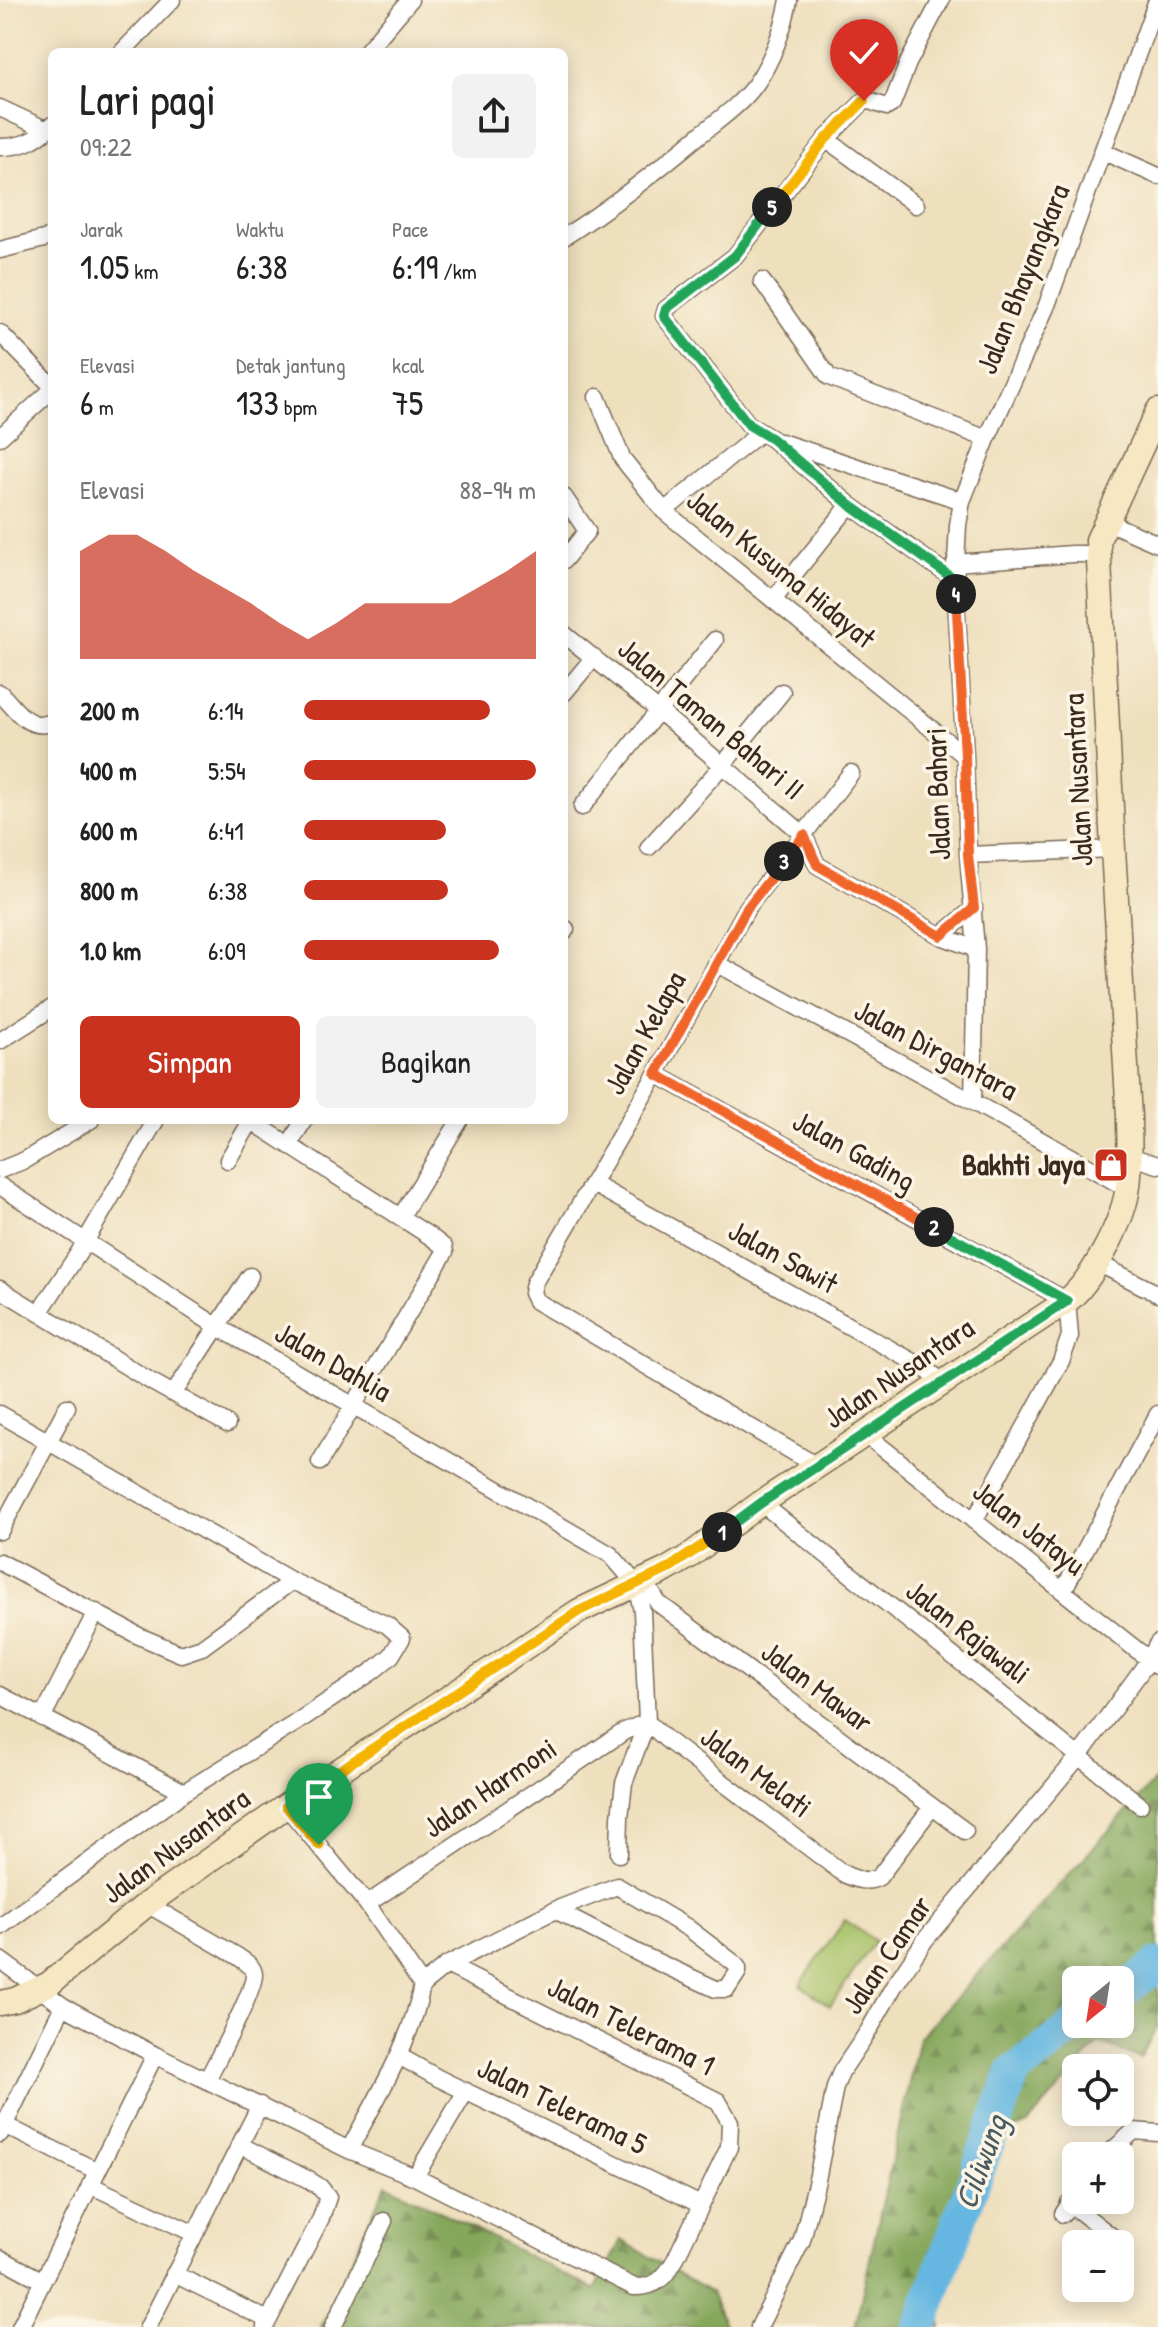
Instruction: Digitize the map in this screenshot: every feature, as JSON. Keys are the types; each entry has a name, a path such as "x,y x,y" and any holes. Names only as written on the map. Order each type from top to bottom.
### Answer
{"main road":[{"name":"Jalan Nusantara","path":"0,2003 15,2000 59,1977 147,1904 286,1806 579,1611 688,1557 761,1503 1067,1301 1084,1282 1121,1212 1128,1189 1129,1156 1129,1101 1098,540 1158,411"}],"street":[{"path":"126,48 172,0"},
{"path":"369,48 410,0"},
{"path":"568,234 653,174 744,98 765,70 783,26 789,0"},
{"path":"941,0 908,63 892,104 887,107 864,101 826,139 735,256 666,309 664,316 749,425 850,505 955,572 1072,554 1098,554"},
{"name":"Jalan Bhayangkara","path":"955,572 962,501 1047,305 1157,0"},
{"path":"0,108 48,127"},
{"path":"0,147 17,147 28,143 48,128"},
{"path":"826,139 916,205"},
{"path":"1104,152 1158,176"},
{"path":"0,250 48,238"},
{"path":"762,281 829,377 987,439"},
{"path":"0,333 48,384"},
{"path":"0,437 48,392"},
{"name":"Jalan Kusuma Hidayat","path":"597,397 622,458 664,511 965,756"},
{"path":"766,436 962,501"},
{"path":"664,511 766,436"},
{"path":"568,503 587,531 568,555"},
{"path":"773,600 850,505"},
{"path":"1105,521 1158,544"},
{"name":"Jalan Bahari","path":"955,572 968,855 976,949 973,1102"},
{"name":"Jalan Taman Bahari II","path":"568,637 804,835 817,865 941,936 976,949"},
{"path":"582,807 715,640"},
{"path":"568,688 594,657"},
{"path":"649,847 722,766 782,692"},
{"path":"0,693 32,725 48,724"},
{"name":"Jalan Kelapa","path":"817,1466 536,1301 532,1293 534,1283 656,1074 747,908 851,773"},
{"path":"968,855 1113,849"},
{"path":"941,936 974,908"},
{"name":"Jalan Dirgantara","path":"716,963 1128,1189"},
{"path":"0,1041 48,1011"},
{"name":"Jalan Gading","path":"656,1074 1067,1301"},
{"path":"0,1170 25,1160 84,1124"},
{"path":"39,1313 85,1242 154,1124"},
{"path":"228,1160 248,1124"},
{"path":"256,1124 444,1247 445,1252 320,1462"},
{"path":"289,1145 302,1124"},
{"path":"400,1218 458,1124"},
{"path":"1129,1156 1158,1165"},
{"name":"Jalan Sawit","path":"593,1184 921,1366 943,1382"},
{"name":"Jalan Dahlia","path":"0,1186 218,1327 611,1555 640,1582"},
{"path":"1096,1262 1158,1294"},
{"path":"174,1393 250,1276"},
{"path":"0,1289 227,1424"},
{"path":"974,1521 1061,1361 1070,1336 1067,1301"},
{"path":"0,1531 67,1407"},
{"path":"0,1414 292,1581 387,1625 402,1638 391,1656 373,1671 184,1792 0,1927"},
{"path":"1063,1591 1158,1414"},
{"name":"Jalan Jatayu","path":"865,1434 1154,1663"},
{"name":"Jalan Rajawali","path":"761,1503 1140,1805"},
{"path":"0,1562 163,1648 181,1654 202,1647 292,1581"},
{"path":"619,1854 624,1783 647,1722 640,1582"},
{"name":"Jalan Mawar","path":"640,1582 658,1603 965,1831"},
{"path":"42,1718 96,1612"},
{"name":"Jalan Camar","path":"759,2327 805,2229 835,2087 841,2072 925,1940 1154,1663 1158,1643"},
{"path":"0,1695 184,1792"},
{"name":"Jalan Melati","path":"647,1722 832,1864 858,1880 875,1880 879,1877 932,1807"},
{"name":"Jalan Harmoni","path":"367,1904 625,1731 647,1722"},
{"path":"286,1806 367,1904 422,1985"},
{"path":"349,2150 399,2056 417,2009 422,1985 447,1965 555,1910 617,1886 688,1928 734,1963 738,1972 727,1989 716,1989 555,1910"},
{"path":"147,1904 237,1956 253,1970 254,1978 242,2009 207,2080"},
{"path":"0,1960 63,2006 155,2055 349,2150 415,2177 466,2091"},
{"name":"Jalan Telerama 1","path":"415,2177 634,2287 647,2287 668,2272 729,2147 730,2122 718,2101 447,1965"},
{"path":"63,2006 2,2129 195,2234"},
{"path":"20,2327 155,2055"},
{"name":"Jalan Telerama 5","path":"399,2056 701,2205"},
{"path":"148,2327 260,2105"},
{"path":"1122,2142 1134,2131 1158,2133"},
{"path":"174,2274 267,2324 321,2218 328,2197 309,2180 240,2145"},
{"path":"1083,2214 1104,2230"},
{"path":"333,2327 384,2221"},
{"path":"0,2258 43,2281"}],"green space":[{"path":"1158,1777 1158,2026 1140,2058 1099,2043 1089,2054 1062,2054 1062,2085 1027,2125 1008,2131 963,2192 933,2288 941,2327 855,2327 919,2038"},
{"path":"845,1920 875,1941 830,2006 800,1985"},
{"path":"386,2184 595,2290 621,2240 711,2293 725,2327 321,2327"}],"waterway":[{"name":"Ciliwung","path":"1134,1983 1158,1965"},
{"name":"Ciliwung","path":"920,2327 1014,2072 1062,2036"}],"place":[{"name":"Bakhti Jaya","path":"1111,1165"}],"route":[{"path":"319,1845 286,1806 579,1611 688,1557 761,1503 1067,1301 656,1074 747,908 804,835 817,865 941,936 974,908 968,855 955,580 850,505 772,439 749,425 664,316 666,309 735,256 826,139 864,101"}]}
